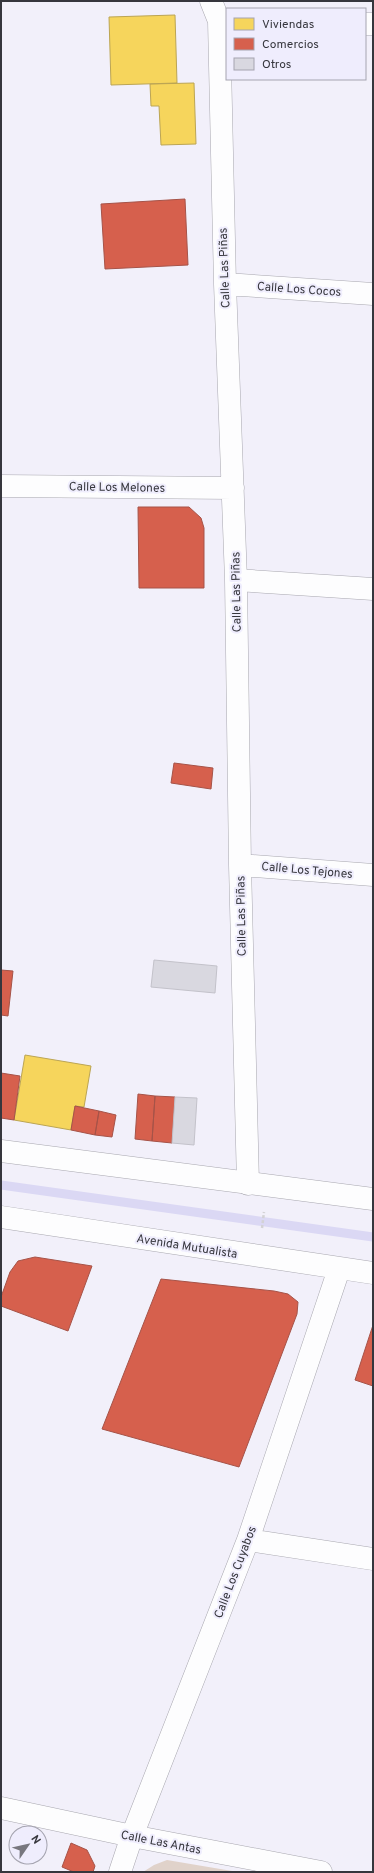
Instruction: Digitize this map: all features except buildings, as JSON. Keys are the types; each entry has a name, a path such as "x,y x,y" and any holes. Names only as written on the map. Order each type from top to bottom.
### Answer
{"street":[{"name":"Calle Las Piñas","path":"212,1 223,21 225,284 236,580 240,865 248,1184"},
{"name":"Calle Los Cocos","path":"225,284 373,294"},
{"name":"Calle Los Melones","path":"1,486 233,488"},
{"path":"236,580 373,589"},
{"name":"Calle Los Tejones","path":"240,865 373,875"},
{"path":"1,1151 373,1199"},
{"name":"Avenida Mutualista","path":"3,1222 373,1273"},
{"name":"Calle Los Cuyabos","path":"120,1872 132,1836 248,1540 339,1269"},
{"path":"248,1540 373,1559"},
{"name":"Calle Las Antas","path":"1,1808 132,1836 321,1872"}],"path":[{"path":"262,1229 264,1209"}],"shaded area":[{"path":"167,1860 238,1872 143,1872 154,1865"}],"waterway":[{"path":"1,1185 373,1237"}]}
